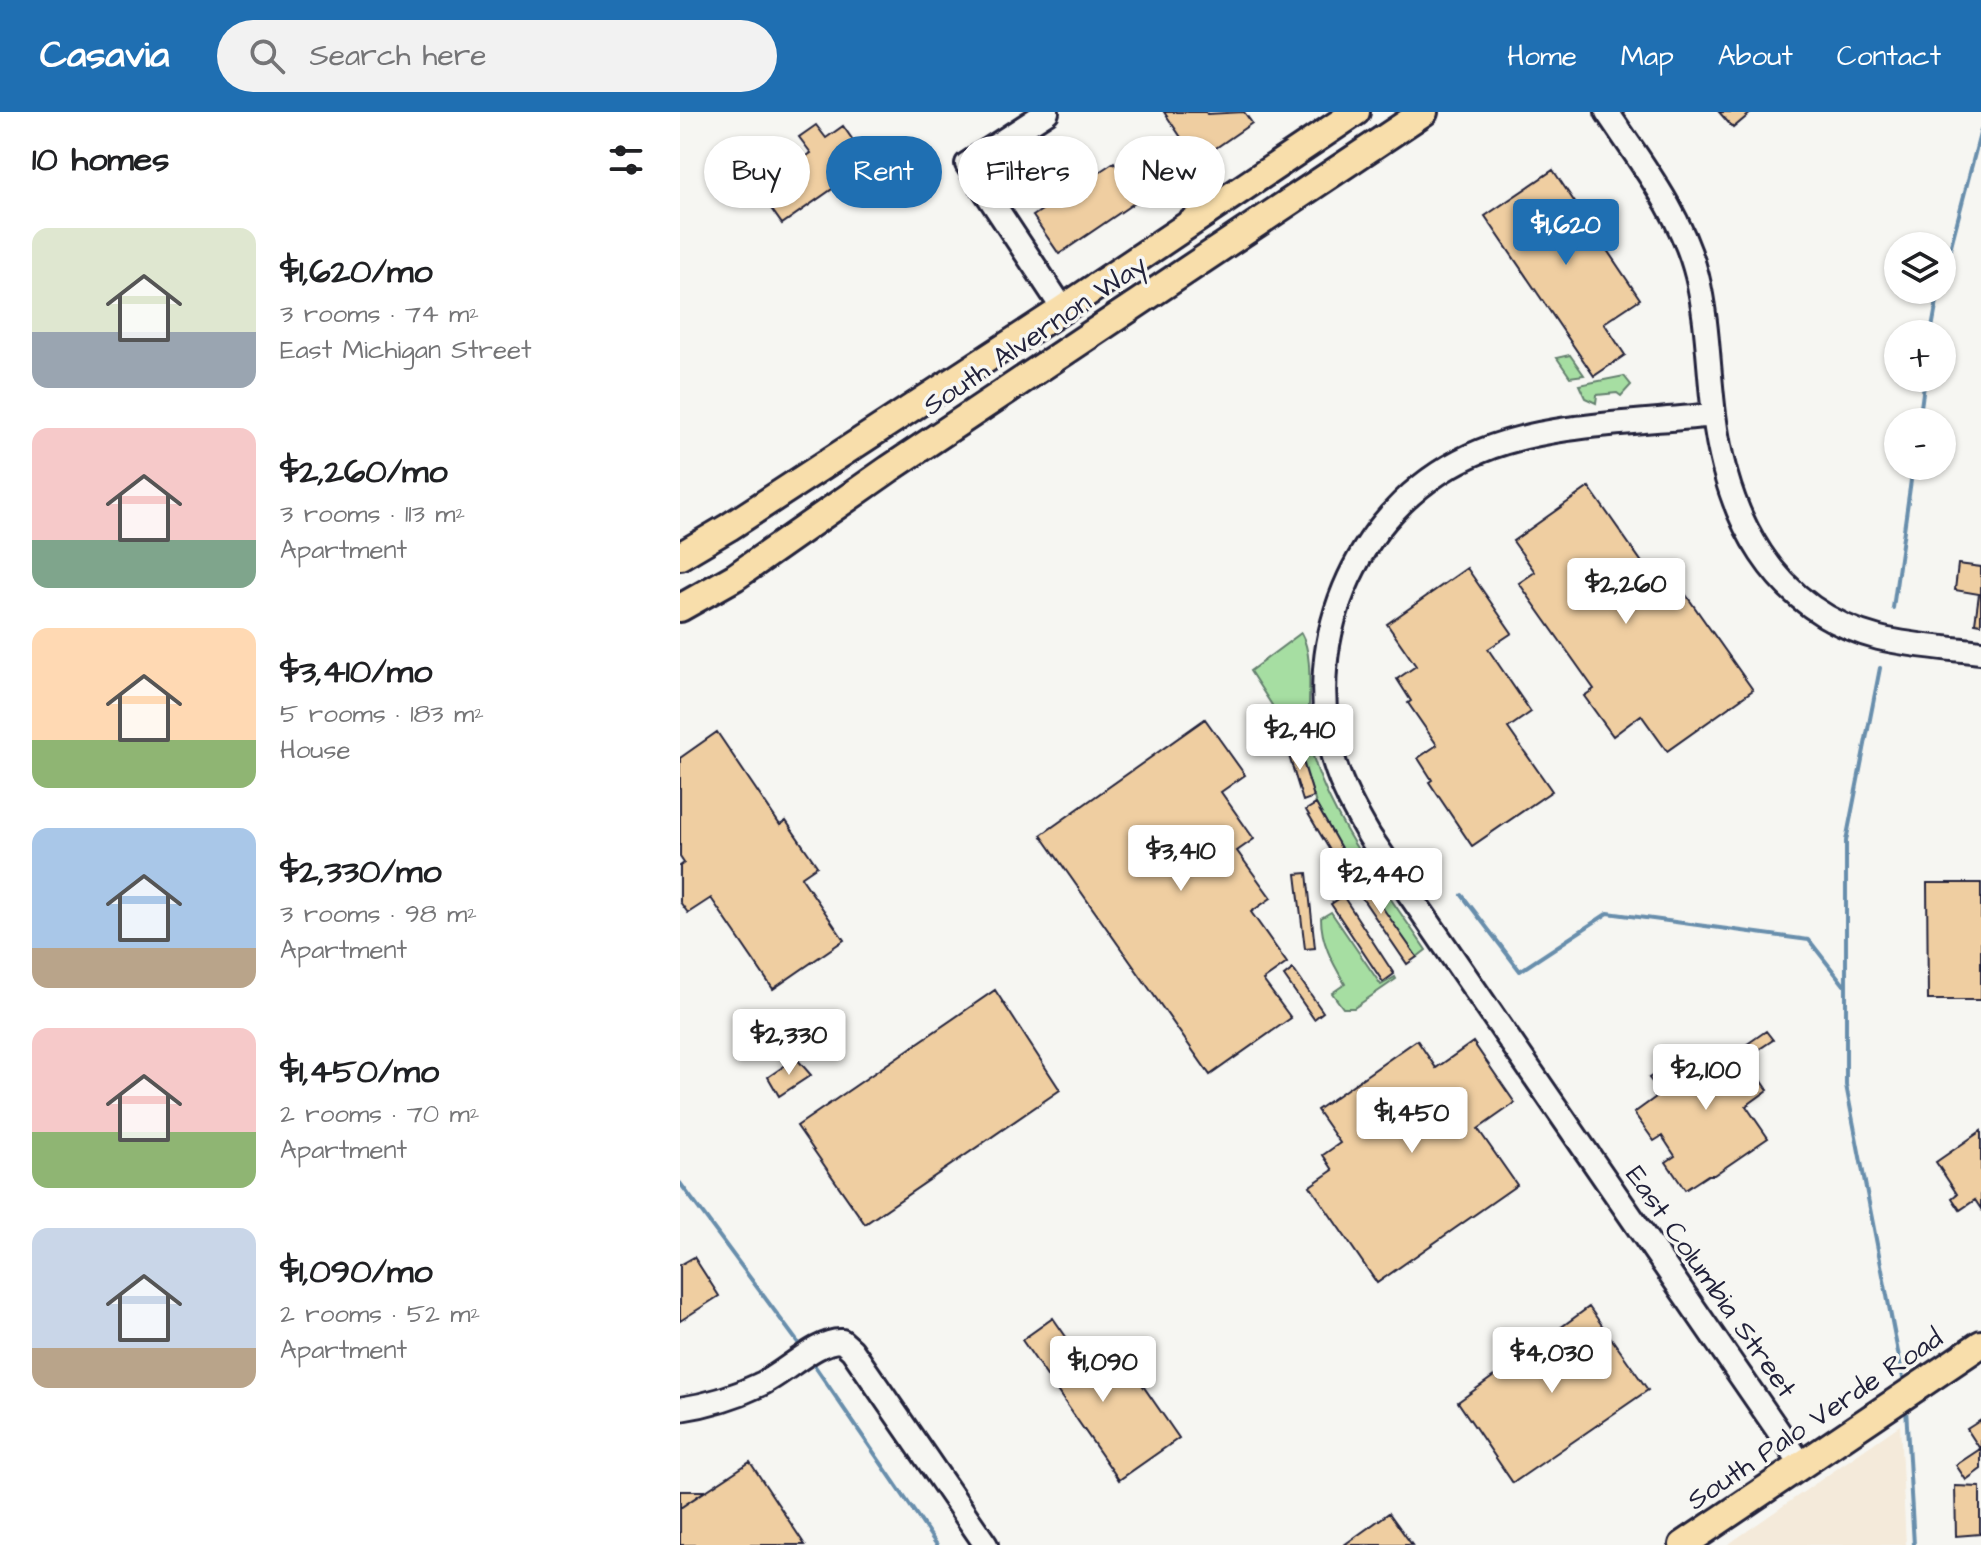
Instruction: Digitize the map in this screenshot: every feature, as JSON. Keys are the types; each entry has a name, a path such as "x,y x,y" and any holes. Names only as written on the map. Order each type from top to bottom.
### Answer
{"main road":[{"name":"South Alvernon Way","path":"680,556 1063,309 1356,112"},
{"name":"South Alvernon Way","path":"680,608 735,577 913,453 1424,112"},
{"name":"South Palo Verde Road","path":"1683,1545 1981,1344"}],"street":[{"path":"1047,112 967,164 1063,309"},
{"path":"1607,112 1657,189 1687,245 1697,274 1723,473 1746,532 1776,574 1802,598 1835,620 1876,637 1981,652"},
{"name":"East Columbia Street","path":"1714,415 1528,436 1478,452 1426,481 1384,522 1363,550 1343,587 1328,636 1323,690 1326,726 1334,762 1350,802 1370,837 1801,1464"},
{"path":"680,1409 743,1393 843,1334 986,1545"}],"shaded area":[{"path":"1900,1425 1906,1545 1727,1545"}],"green space":[{"path":"1570,355 1584,375 1570,377 1557,358"},
{"path":"1624,376 1631,385 1621,396 1617,393 1597,395 1596,403 1585,398 1579,385"},
{"path":"1301,633 1308,658 1309,734 1318,773 1360,853 1426,950 1417,957 1350,864 1316,804 1298,743 1292,744 1286,727 1250,671"},
{"path":"1331,912 1381,985 1396,979 1354,1008 1343,1008 1332,993 1345,984 1323,936 1321,918"}],"building":[{"path":"1164,112 1244,112 1252,123 1225,142 1225,136 1180,136"},
{"path":"1719,112 1752,112 1733,128"},
{"path":"816,125 826,138 826,193 810,205 810,136 800,136"},
{"path":"843,126 850,136 829,136"},
{"path":"1114,162 1114,208 1127,208 1059,254 1033,216 1045,208 1098,208 1098,173"},
{"path":"1553,170 1640,299 1604,323 1625,355 1594,376 1485,216"},
{"path":"771,208 805,208 782,224"},
{"path":"1589,487 1660,588 1674,578 1753,690 1667,751 1641,715 1613,736 1584,696 1594,689 1519,583 1535,572 1513,541"},
{"path":"1958,564 1981,567 1981,624 1975,623 1979,594 1955,590"},
{"path":"1467,568 1512,633 1488,649 1531,712 1508,728 1552,791 1472,846 1429,782 1432,780 1418,758 1437,745 1408,703 1411,701 1397,679 1416,666 1387,624"},
{"path":"1205,719 1245,775 1221,792 1254,839 1237,851 1271,898 1251,912 1287,963 1263,980 1291,1018 1210,1075 1041,835"},
{"path":"717,732 780,825 786,821 817,866 801,877 844,940 773,989 711,898 688,913 680,902 680,866 684,863 680,857 680,758"},
{"path":"1297,743 1314,797 1303,801 1286,746"},
{"path":"1316,804 1350,864 1341,869 1306,810"},
{"path":"1354,867 1417,957 1407,964 1345,873"},
{"path":"1307,873 1315,948 1305,949 1296,874"},
{"path":"1927,883 1981,883 1981,1000 1928,1000"},
{"path":"1343,896 1394,974 1383,982 1331,904"},
{"path":"1293,969 1323,1012 1314,1019 1284,976"},
{"path":"995,990 1060,1090 865,1224 797,1126"},
{"path":"1766,1031 1773,1040 1746,1058 1768,1090 1746,1106 1768,1138 1714,1175 1708,1175 1685,1190 1666,1162 1675,1156 1662,1136 1654,1141 1634,1113 1656,1097 1654,1094 1659,1091 1649,1078 1685,1053 1694,1067 1713,1054 1720,1063"},
{"path":"1417,1040 1436,1068 1473,1042 1515,1103 1478,1129 1517,1185 1377,1283 1310,1186 1333,1170 1323,1155 1340,1143 1317,1110"},
{"path":"796,1058 811,1075 779,1096 768,1077"},
{"path":"1981,1131 1981,1209 1975,1200 1960,1210 1952,1198 1957,1194 1936,1162"},
{"path":"694,1257 719,1296 680,1321 680,1265"},
{"path":"1589,1307 1648,1390 1513,1483 1458,1402"},
{"path":"1053,1318 1103,1390 1132,1370 1179,1438 1119,1480 1022,1340"},
{"path":"1981,1420 1981,1469 1966,1480 1956,1465 1980,1449 1967,1429"},
{"path":"750,1462 805,1545 680,1545 680,1508"},
{"path":"1955,1486 1980,1487 1980,1534 1956,1536"},
{"path":"680,1491 705,1491 680,1508"},
{"path":"1389,1513 1412,1545 1344,1545"}],"waterway":[{"path":"1954,232 1981,130"},
{"path":"1934,320 1936,304"},
{"path":"1921,408 1923,392"},
{"path":"1893,608 1911,480"},
{"path":"1880,668 1846,841 1846,1085 1904,1383"},
{"path":"1462,895 1520,971 1608,913 1809,940 1844,985"},
{"path":"680,1183 802,1348"},
{"path":"812,1362 937,1545"},
{"path":"1906,1408 1914,1545"}]}
